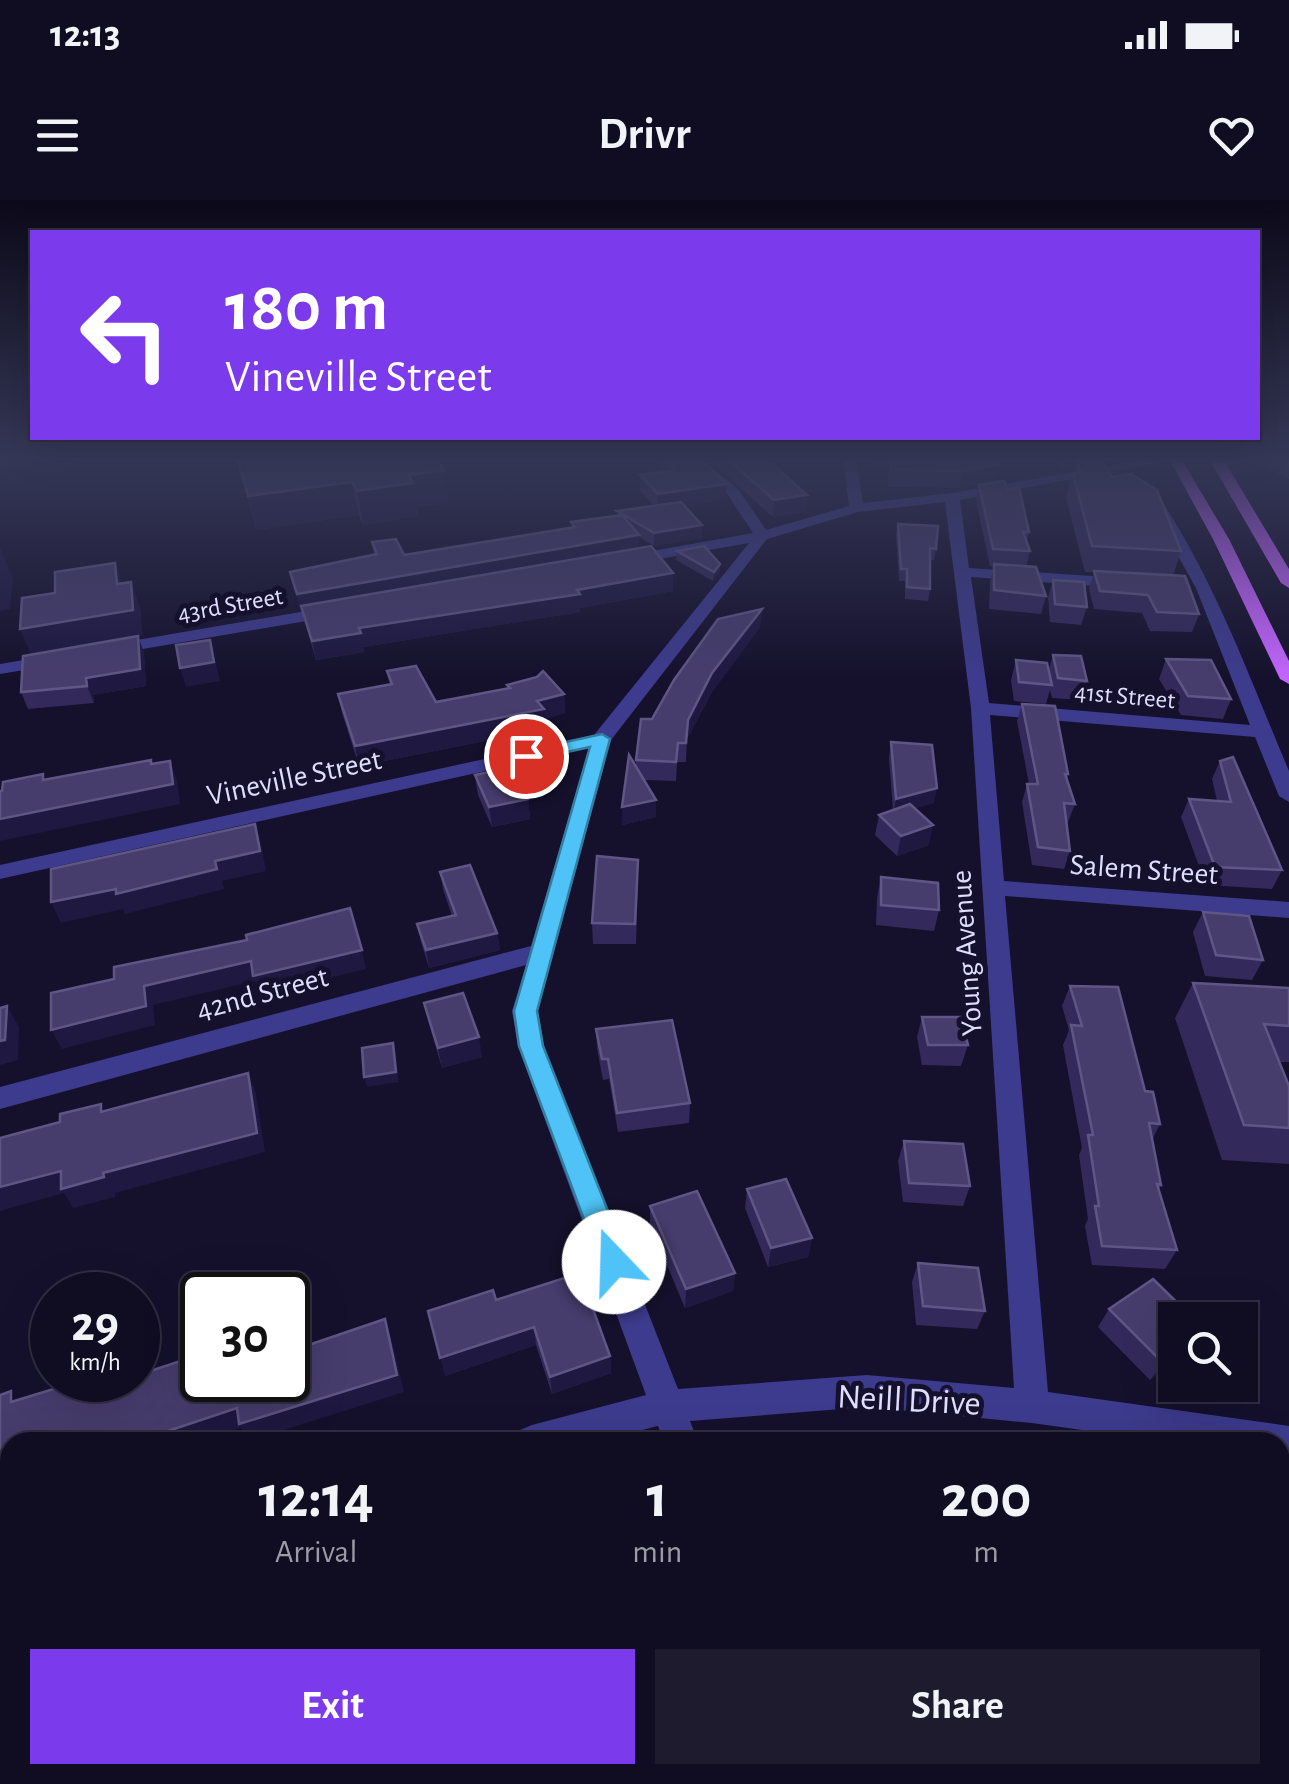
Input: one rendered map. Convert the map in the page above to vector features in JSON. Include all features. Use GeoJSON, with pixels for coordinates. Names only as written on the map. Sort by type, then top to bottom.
{"type":"FeatureCollection","features":[{"type":"Feature","properties":{"kind":"main road"},"geometry":{"type":"LineString","coordinates":[[1216,531],[1289,679]]}},
{"type":"Feature","properties":{"kind":"main road"},"geometry":{"type":"LineString","coordinates":[[1259,531],[1289,583]]}},
{"type":"Feature","properties":{"kind":"street"},"geometry":{"type":"LineString","coordinates":[[759,531],[762,536]]}},
{"type":"Feature","properties":{"kind":"street"},"geometry":{"type":"LineString","coordinates":[[606,563],[779,531]]}},
{"type":"Feature","properties":{"kind":"street","name":"Young Avenue"},"geometry":{"type":"LineString","coordinates":[[957,531],[980,708],[1032,1406]]}},
{"type":"Feature","properties":{"kind":"street"},"geometry":{"type":"LineString","coordinates":[[1172,531],[1266,732],[1289,796]]}},
{"type":"Feature","properties":{"kind":"street"},"geometry":{"type":"LineString","coordinates":[[678,1432],[531,1046],[526,1011],[602,739],[762,536]]}},
{"type":"Feature","properties":{"kind":"street"},"geometry":{"type":"LineString","coordinates":[[964,572],[1148,584]]}},
{"type":"Feature","properties":{"kind":"street","name":"43rd Street"},"geometry":{"type":"LineString","coordinates":[[89,654],[354,607]]}},
{"type":"Feature","properties":{"kind":"street"},"geometry":{"type":"LineString","coordinates":[[0,670],[71,657]]}},
{"type":"Feature","properties":{"kind":"street","name":"41st Street"},"geometry":{"type":"LineString","coordinates":[[980,708],[1266,732]]}},
{"type":"Feature","properties":{"kind":"street","name":"Vineville Street"},"geometry":{"type":"LineString","coordinates":[[0,872],[602,739]]}},
{"type":"Feature","properties":{"kind":"street","name":"Salem Street"},"geometry":{"type":"LineString","coordinates":[[994,888],[1289,910]]}},
{"type":"Feature","properties":{"kind":"street","name":"42nd Street"},"geometry":{"type":"LineString","coordinates":[[0,1098],[540,952]]}},
{"type":"Feature","properties":{"kind":"street","name":"Neill Drive"},"geometry":{"type":"LineString","coordinates":[[570,1432],[669,1406],[867,1392],[1032,1406],[1213,1432]]}},
{"type":"Feature","properties":{"kind":"building"},"geometry":{"type":"Polygon","coordinates":[[[551,531],[636,531],[639,535],[297,594],[290,572],[377,554],[372,542],[396,539],[404,555],[551,531]]]}},
{"type":"Feature","properties":{"kind":"building"},"geometry":{"type":"Polygon","coordinates":[[[898,531],[938,531],[936,549],[930,548],[930,589],[907,587],[907,569],[901,569],[898,531]]]}},
{"type":"Feature","properties":{"kind":"building"},"geometry":{"type":"Polygon","coordinates":[[[989,531],[1029,531],[1023,532],[1030,551],[993,549],[989,531]]]}},
{"type":"Feature","properties":{"kind":"building"},"geometry":{"type":"Polygon","coordinates":[[[1088,531],[1173,531],[1181,551],[1092,546],[1088,531]]]}},
{"type":"Feature","properties":{"kind":"building"},"geometry":{"type":"Polygon","coordinates":[[[651,546],[673,573],[577,590],[580,594],[359,628],[361,633],[312,641],[301,606],[651,546]]]}},
{"type":"Feature","properties":{"kind":"building"},"geometry":{"type":"Polygon","coordinates":[[[704,546],[720,564],[714,572],[677,551],[704,546]]]}},
{"type":"Feature","properties":{"kind":"building"},"geometry":{"type":"Polygon","coordinates":[[[115,563],[117,584],[131,582],[133,610],[20,629],[22,598],[55,593],[55,572],[115,563]]]}},
{"type":"Feature","properties":{"kind":"building"},"geometry":{"type":"Polygon","coordinates":[[[994,564],[1036,567],[1046,596],[994,590],[994,564]]]}},
{"type":"Feature","properties":{"kind":"building"},"geometry":{"type":"Polygon","coordinates":[[[1094,571],[1185,576],[1199,614],[1157,612],[1148,595],[1100,591],[1094,571]]]}},
{"type":"Feature","properties":{"kind":"building"},"geometry":{"type":"Polygon","coordinates":[[[1053,580],[1084,582],[1087,607],[1055,604],[1053,580]]]}},
{"type":"Feature","properties":{"kind":"building"},"geometry":{"type":"Polygon","coordinates":[[[762,609],[712,673],[688,720],[686,743],[678,743],[676,762],[636,760],[641,719],[652,719],[674,680],[718,619],[762,609]]]}},
{"type":"Feature","properties":{"kind":"building"},"geometry":{"type":"Polygon","coordinates":[[[138,636],[140,669],[86,678],[87,686],[21,692],[23,656],[138,636]]]}},
{"type":"Feature","properties":{"kind":"building"},"geometry":{"type":"Polygon","coordinates":[[[210,640],[214,662],[180,668],[176,645],[210,640]]]}},
{"type":"Feature","properties":{"kind":"building"},"geometry":{"type":"Polygon","coordinates":[[[1053,655],[1081,656],[1087,681],[1058,678],[1053,655]]]}},
{"type":"Feature","properties":{"kind":"building"},"geometry":{"type":"Polygon","coordinates":[[[1166,659],[1211,660],[1231,699],[1188,696],[1166,659]]]}},
{"type":"Feature","properties":{"kind":"building"},"geometry":{"type":"Polygon","coordinates":[[[1016,660],[1047,663],[1052,685],[1019,682],[1016,660]]]}},
{"type":"Feature","properties":{"kind":"building"},"geometry":{"type":"Polygon","coordinates":[[[416,666],[436,702],[510,688],[507,685],[537,677],[543,671],[564,694],[537,701],[544,709],[355,746],[338,694],[392,684],[387,671],[416,666]]]}},
{"type":"Feature","properties":{"kind":"building"},"geometry":{"type":"Polygon","coordinates":[[[1022,704],[1055,706],[1065,774],[1075,804],[1064,803],[1070,851],[1038,847],[1027,784],[1038,784],[1022,704]]]}},
{"type":"Feature","properties":{"kind":"building"},"geometry":{"type":"Polygon","coordinates":[[[891,742],[932,745],[937,788],[896,799],[891,742]]]}},
{"type":"Feature","properties":{"kind":"building"},"geometry":{"type":"Polygon","coordinates":[[[629,755],[656,800],[622,807],[629,755]]]}},
{"type":"Feature","properties":{"kind":"building"},"geometry":{"type":"Polygon","coordinates":[[[1233,757],[1282,870],[1215,867],[1189,799],[1231,802],[1220,761],[1233,757]]]}},
{"type":"Feature","properties":{"kind":"building"},"geometry":{"type":"Polygon","coordinates":[[[151,760],[151,764],[170,761],[173,784],[0,819],[3,782],[43,774],[43,780],[151,760]]]}},
{"type":"Feature","properties":{"kind":"building"},"geometry":{"type":"Polygon","coordinates":[[[513,767],[528,799],[489,807],[475,775],[513,767]]]}},
{"type":"Feature","properties":{"kind":"building"},"geometry":{"type":"Polygon","coordinates":[[[910,804],[933,825],[901,836],[879,815],[910,804]]]}},
{"type":"Feature","properties":{"kind":"building"},"geometry":{"type":"Polygon","coordinates":[[[255,824],[260,851],[215,861],[217,869],[116,894],[116,889],[51,902],[51,869],[255,824]]]}},
{"type":"Feature","properties":{"kind":"building"},"geometry":{"type":"Polygon","coordinates":[[[597,856],[638,860],[635,924],[592,923],[597,856]]]}},
{"type":"Feature","properties":{"kind":"building"},"geometry":{"type":"Polygon","coordinates":[[[470,865],[497,933],[426,950],[417,924],[456,915],[440,872],[470,865]]]}},
{"type":"Feature","properties":{"kind":"building"},"geometry":{"type":"Polygon","coordinates":[[[881,877],[938,883],[939,910],[881,905],[881,877]]]}},
{"type":"Feature","properties":{"kind":"building"},"geometry":{"type":"Polygon","coordinates":[[[350,908],[362,950],[253,976],[251,961],[144,986],[146,1006],[51,1030],[51,993],[114,979],[114,967],[247,940],[246,935],[350,908]]]}},
{"type":"Feature","properties":{"kind":"building"},"geometry":{"type":"Polygon","coordinates":[[[1203,912],[1249,916],[1263,960],[1216,955],[1203,912]]]}},
{"type":"Feature","properties":{"kind":"building"},"geometry":{"type":"Polygon","coordinates":[[[1193,983],[1289,988],[1289,1026],[1264,1024],[1289,1086],[1289,1128],[1244,1125],[1193,983]]]}},
{"type":"Feature","properties":{"kind":"building"},"geometry":{"type":"Polygon","coordinates":[[[1070,986],[1118,987],[1145,1091],[1153,1092],[1160,1124],[1149,1123],[1161,1185],[1157,1184],[1177,1250],[1102,1246],[1088,1135],[1093,1135],[1071,1025],[1082,1026],[1070,986]]]}},
{"type":"Feature","properties":{"kind":"building"},"geometry":{"type":"Polygon","coordinates":[[[463,993],[479,1037],[438,1048],[424,1003],[463,993]]]}},
{"type":"Feature","properties":{"kind":"building"},"geometry":{"type":"Polygon","coordinates":[[[7,1006],[5,1040],[0,1041],[0,1008],[7,1006]]]}},
{"type":"Feature","properties":{"kind":"building"},"geometry":{"type":"Polygon","coordinates":[[[922,1017],[961,1017],[968,1045],[928,1045],[922,1017]]]}},
{"type":"Feature","properties":{"kind":"building"},"geometry":{"type":"Polygon","coordinates":[[[672,1020],[690,1103],[617,1113],[608,1059],[602,1059],[596,1029],[672,1020]]]}},
{"type":"Feature","properties":{"kind":"building"},"geometry":{"type":"Polygon","coordinates":[[[393,1043],[396,1072],[364,1077],[362,1048],[393,1043]]]}},
{"type":"Feature","properties":{"kind":"building"},"geometry":{"type":"Polygon","coordinates":[[[248,1073],[257,1133],[103,1173],[104,1177],[61,1189],[61,1171],[0,1187],[0,1138],[60,1122],[60,1114],[101,1104],[101,1112],[248,1073]]]}},
{"type":"Feature","properties":{"kind":"building"},"geometry":{"type":"Polygon","coordinates":[[[904,1141],[963,1144],[970,1186],[909,1183],[904,1141]]]}},
{"type":"Feature","properties":{"kind":"building"},"geometry":{"type":"Polygon","coordinates":[[[786,1179],[812,1238],[771,1248],[747,1189],[786,1179]]]}},
{"type":"Feature","properties":{"kind":"building"},"geometry":{"type":"Polygon","coordinates":[[[697,1191],[735,1273],[686,1289],[650,1206],[697,1191]]]}},
{"type":"Feature","properties":{"kind":"building"},"geometry":{"type":"Polygon","coordinates":[[[918,1263],[978,1268],[985,1311],[923,1306],[918,1263]]]}},
{"type":"Feature","properties":{"kind":"building"},"geometry":{"type":"Polygon","coordinates":[[[580,1273],[610,1356],[550,1377],[534,1327],[440,1358],[428,1311],[493,1290],[496,1300],[580,1273]]]}},
{"type":"Feature","properties":{"kind":"building"},"geometry":{"type":"Polygon","coordinates":[[[1153,1279],[1177,1302],[1158,1302],[1158,1358],[1109,1309],[1153,1279]]]}},
{"type":"Feature","properties":{"kind":"building"},"geometry":{"type":"Polygon","coordinates":[[[385,1319],[397,1375],[310,1402],[310,1345],[385,1319]]]}},
{"type":"Feature","properties":{"kind":"building"},"geometry":{"type":"Polygon","coordinates":[[[180,1361],[180,1402],[310,1402],[239,1424],[237,1408],[165,1432],[0,1432],[0,1395],[11,1391],[11,1402],[30,1396],[30,1402],[160,1402],[160,1368],[180,1361]]]}},
{"type":"Feature","properties":{"kind":"route"},"geometry":{"type":"LineString","coordinates":[[526,756],[602,739],[526,1011],[531,1046],[614,1262]]}}]}
